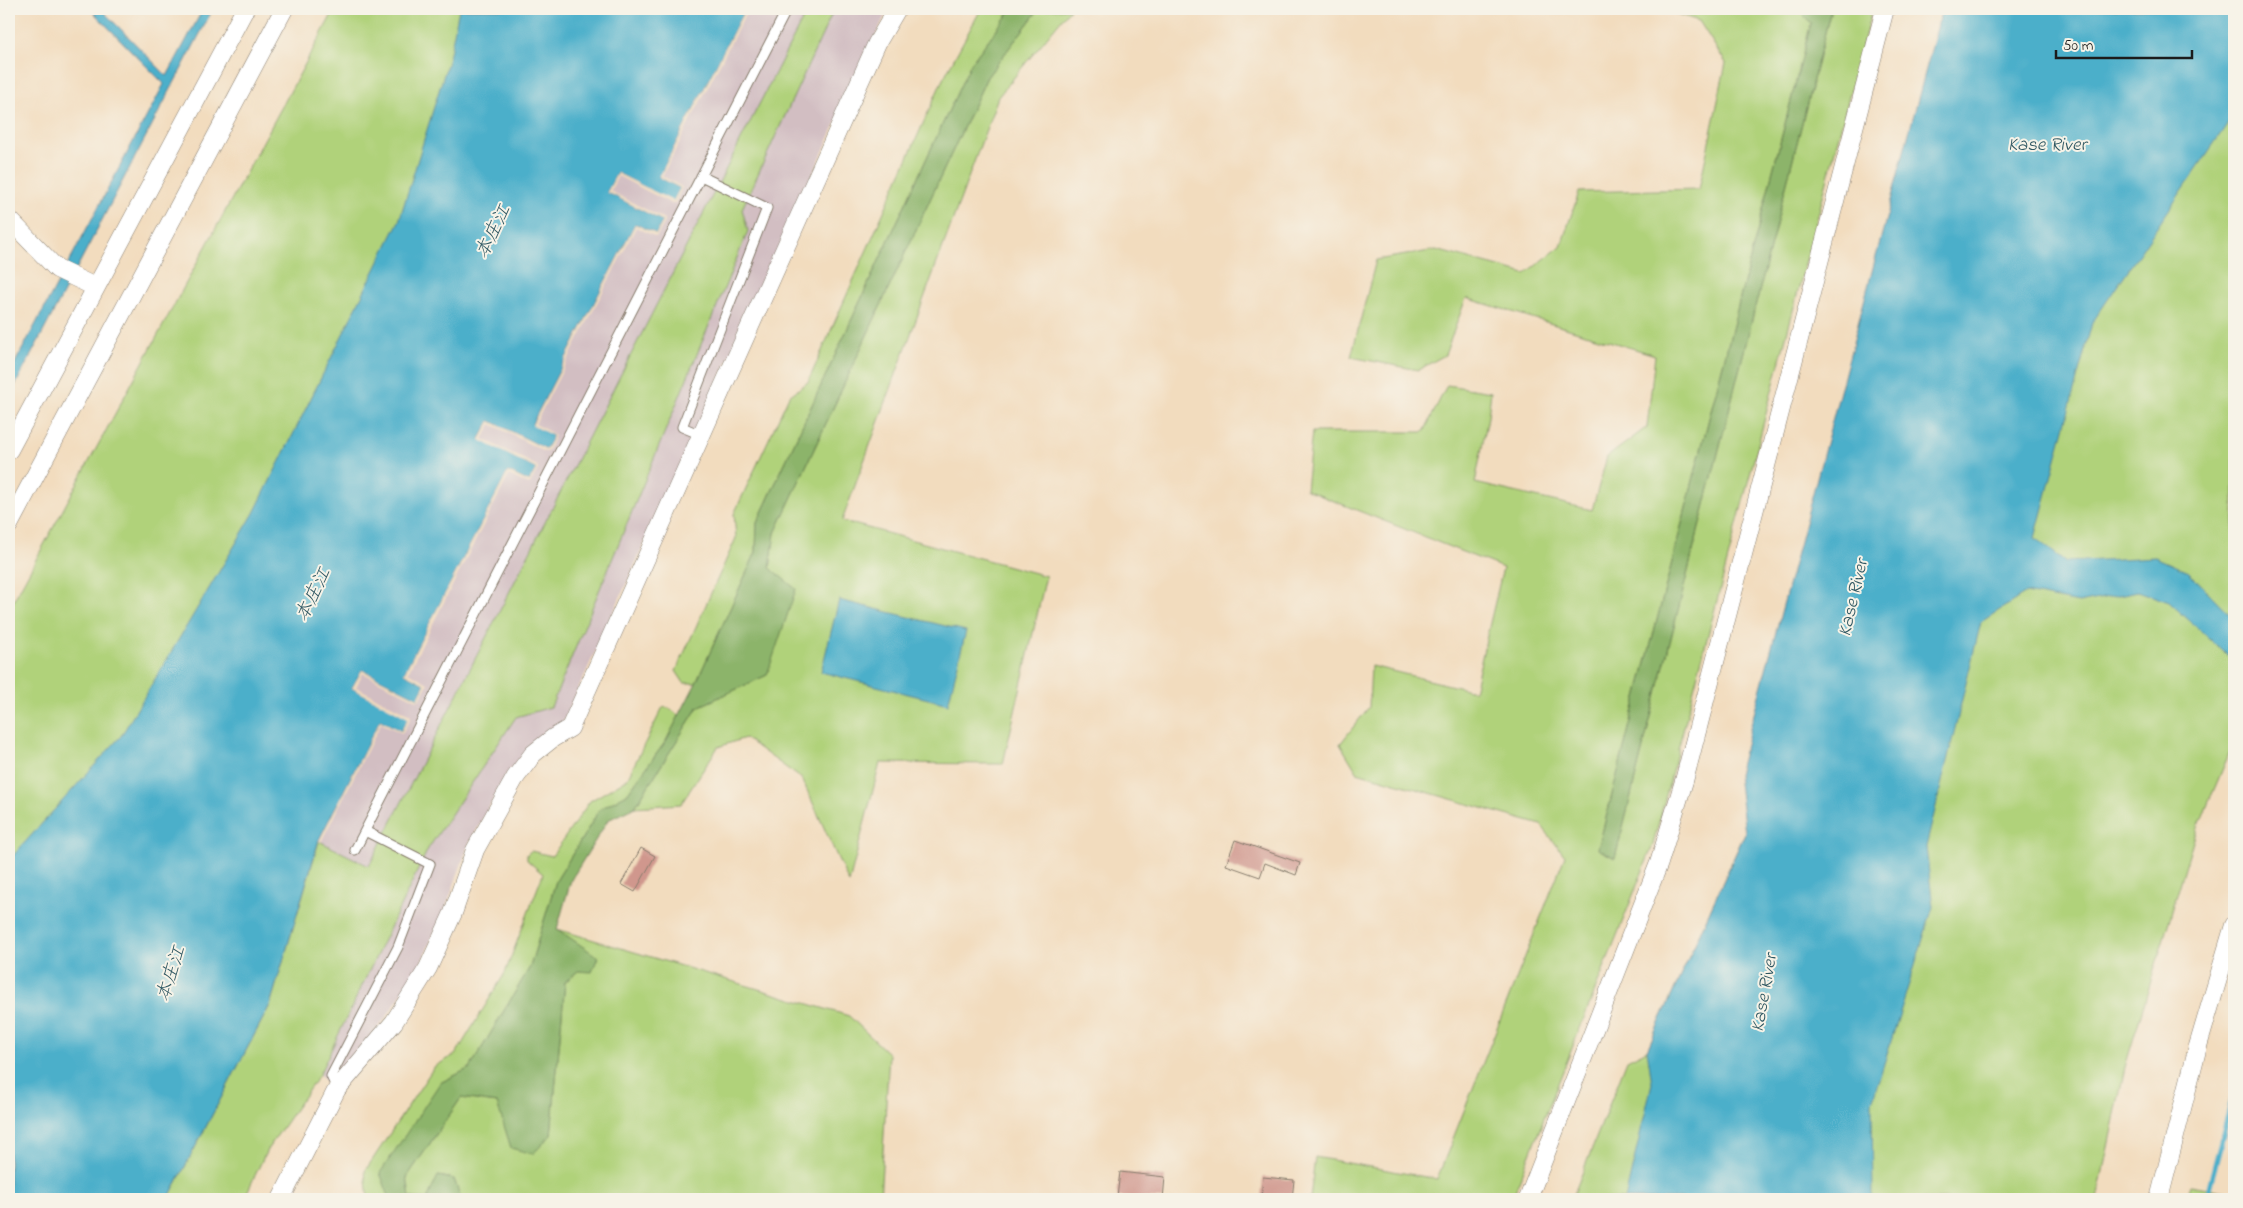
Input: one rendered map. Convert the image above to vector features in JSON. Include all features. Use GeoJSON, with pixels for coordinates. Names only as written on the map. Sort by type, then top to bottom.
{"type":"FeatureCollection","features":[{"type":"Feature","properties":{"kind":"street"},"geometry":{"type":"LineString","coordinates":[[9,450],[87,284],[245,9]]}},
{"type":"Feature","properties":{"kind":"street"},"geometry":{"type":"LineString","coordinates":[[9,525],[284,9]]}},
{"type":"Feature","properties":{"kind":"street"},"geometry":{"type":"LineString","coordinates":[[281,1199],[337,1089],[394,1022],[428,968],[453,913],[476,850],[514,778],[533,754],[553,738],[570,728],[873,52],[897,9]]}},
{"type":"Feature","properties":{"kind":"street"},"geometry":{"type":"LineString","coordinates":[[1528,1199],[1659,863],[1684,781],[1886,9]]}},
{"type":"Feature","properties":{"kind":"street"},"geometry":{"type":"LineString","coordinates":[[9,219],[57,268],[87,284]]}},
{"type":"Feature","properties":{"kind":"street"},"geometry":{"type":"LineString","coordinates":[[2159,1199],[2198,1046],[2234,925]]}},
{"type":"Feature","properties":{"kind":"lane"},"geometry":{"type":"LineString","coordinates":[[355,850],[786,9]]}},
{"type":"Feature","properties":{"kind":"lane"},"geometry":{"type":"LineString","coordinates":[[694,432],[682,427],[767,208],[701,176]]}},
{"type":"Feature","properties":{"kind":"lane"},"geometry":{"type":"LineString","coordinates":[[337,1089],[330,1076],[398,948],[430,864],[365,831]]}},
{"type":"Feature","properties":{"kind":"shaded area"},"geometry":{"type":"Polygon","coordinates":[[[578,9],[888,9],[562,725],[526,751],[507,774],[468,846],[445,910],[420,965],[386,1018],[330,1085],[319,1075],[105,977],[578,9]]]}},
{"type":"Feature","properties":{"kind":"green space"},"geometry":{"type":"Polygon","coordinates":[[[335,9],[499,9],[184,724],[9,908],[9,609],[335,9]]]}},
{"type":"Feature","properties":{"kind":"green space"},"geometry":{"type":"Polygon","coordinates":[[[808,9],[834,9],[742,209],[748,231],[551,707],[516,717],[428,849],[319,1075],[267,1150],[244,1199],[168,1199],[270,1005],[319,841],[369,866],[808,9]]]}},
{"type":"Feature","properties":{"kind":"green space"},"geometry":{"type":"Polygon","coordinates":[[[981,9],[1012,9],[971,63],[757,523],[756,552],[696,683],[684,683],[676,671],[736,538],[734,514],[789,396],[808,382],[942,81],[981,9]]]}},
{"type":"Feature","properties":{"kind":"green space"},"geometry":{"type":"Polygon","coordinates":[[[1012,9],[1039,9],[987,77],[775,533],[770,568],[796,589],[767,675],[698,707],[635,807],[608,820],[571,880],[557,929],[598,957],[592,972],[578,971],[565,982],[551,1135],[533,1154],[511,1148],[497,1103],[461,1098],[407,1177],[410,1198],[415,1199],[390,1199],[380,1173],[440,1083],[470,1068],[530,967],[556,881],[600,809],[627,794],[666,741],[696,683],[756,552],[757,523],[971,63],[1012,9]]]}},
{"type":"Feature","properties":{"kind":"green space"},"geometry":{"type":"Polygon","coordinates":[[[1039,9],[1070,9],[998,97],[842,521],[1046,576],[1003,764],[880,763],[849,883],[802,779],[745,738],[718,747],[681,804],[635,807],[698,707],[767,675],[770,568],[775,533],[987,77],[1039,9]]]}},
{"type":"Feature","properties":{"kind":"green space"},"geometry":{"type":"Polygon","coordinates":[[[1661,9],[1797,9],[1811,23],[1598,849],[1615,858],[1831,9],[1872,9],[1653,845],[1512,1199],[1310,1199],[1315,1157],[1437,1179],[1565,856],[1541,825],[1357,772],[1340,744],[1369,707],[1371,666],[1474,691],[1503,568],[1306,490],[1312,432],[1424,432],[1447,385],[1491,392],[1475,483],[1592,510],[1607,457],[1647,427],[1655,355],[1466,298],[1445,355],[1418,370],[1351,357],[1376,260],[1436,250],[1525,274],[1561,246],[1579,192],[1699,189],[1726,63],[1699,21],[1661,9]]]}},
{"type":"Feature","properties":{"kind":"green space"},"geometry":{"type":"Polygon","coordinates":[[[1797,9],[1831,9],[1615,858],[1598,849],[1811,23],[1797,9]]]}},
{"type":"Feature","properties":{"kind":"green space"},"geometry":{"type":"Polygon","coordinates":[[[2234,9],[2234,742],[2195,835],[2125,1067],[2097,1199],[1796,1199],[1981,523],[2234,9]]]}},
{"type":"Feature","properties":{"kind":"green space"},"geometry":{"type":"Polygon","coordinates":[[[663,707],[671,709],[679,716],[666,741],[627,794],[600,809],[556,881],[530,967],[470,1068],[440,1083],[390,1199],[368,1199],[365,1171],[434,1067],[456,1054],[505,973],[543,874],[527,860],[527,854],[531,851],[552,856],[590,801],[627,779],[663,707]]]}},
{"type":"Feature","properties":{"kind":"green space"},"geometry":{"type":"Polygon","coordinates":[[[1745,833],[1653,1199],[1572,1199],[1627,1060],[1647,1050],[1745,833]]]}},
{"type":"Feature","properties":{"kind":"green space"},"geometry":{"type":"Polygon","coordinates":[[[557,929],[849,1016],[889,1054],[880,1199],[461,1199],[454,1179],[439,1176],[427,1199],[410,1198],[407,1177],[461,1098],[497,1103],[551,1135],[565,982],[578,971],[557,929]]]}},
{"type":"Feature","properties":{"kind":"green space"},"geometry":{"type":"Polygon","coordinates":[[[438,1176],[454,1179],[461,1199],[427,1199],[438,1176]]]}},
{"type":"Feature","properties":{"kind":"green space"},"geometry":{"type":"Polygon","coordinates":[[[2191,1185],[2234,1193],[2234,1199],[2186,1199],[2191,1185]]]}},
{"type":"Feature","properties":{"kind":"water"},"geometry":{"type":"Polygon","coordinates":[[[90,9],[101,9],[167,76],[203,9],[213,9],[9,397],[9,374],[164,84],[90,9]]]}},
{"type":"Feature","properties":{"kind":"water","name":"本庄江"},"geometry":{"type":"Polygon","coordinates":[[[459,9],[745,9],[659,177],[680,188],[673,202],[617,173],[607,192],[663,221],[656,234],[635,224],[532,424],[553,436],[546,449],[490,421],[480,439],[536,469],[529,482],[508,472],[404,673],[425,684],[418,698],[362,670],[352,688],[409,717],[401,731],[380,720],[319,840],[270,1005],[168,1199],[9,1199],[9,860],[121,736],[254,513],[399,221],[449,58],[459,9]]]}},
{"type":"Feature","properties":{"kind":"water","name":"Kase River"},"geometry":{"type":"Polygon","coordinates":[[[1942,9],[2234,9],[2234,114],[2092,323],[2035,538],[2066,562],[2155,557],[2189,572],[2234,619],[2234,661],[2169,602],[2138,591],[2079,603],[2026,593],[1981,622],[1926,847],[1933,907],[1872,1102],[1873,1199],[1625,1199],[1652,1083],[1647,1050],[1745,833],[1738,774],[1942,9]]]}},
{"type":"Feature","properties":{"kind":"water"},"geometry":{"type":"Polygon","coordinates":[[[839,600],[966,631],[948,704],[821,672],[839,600]]]}},
{"type":"Feature","properties":{"kind":"pier"},"geometry":{"type":"Polygon","coordinates":[[[745,9],[748,9],[662,176],[682,187],[675,203],[672,204],[618,176],[610,191],[664,219],[665,222],[656,237],[636,227],[535,424],[555,435],[548,451],[545,452],[491,424],[483,439],[537,466],[538,469],[529,485],[509,475],[408,672],[428,683],[420,699],[417,700],[363,673],[356,687],[410,715],[411,718],[402,733],[381,723],[321,842],[319,841],[380,720],[401,731],[408,718],[352,688],[362,670],[418,698],[425,684],[404,673],[508,472],[529,482],[536,469],[480,440],[490,421],[546,449],[553,436],[532,425],[635,224],[656,234],[663,221],[607,192],[617,173],[673,201],[680,188],[659,177],[745,9]]]}},
{"type":"Feature","properties":{"kind":"building"},"geometry":{"type":"Polygon","coordinates":[[[1235,840],[1300,863],[1296,875],[1265,863],[1260,877],[1226,865],[1235,840]]]}},
{"type":"Feature","properties":{"kind":"building"},"geometry":{"type":"Polygon","coordinates":[[[641,848],[655,856],[635,892],[621,884],[641,848]]]}},
{"type":"Feature","properties":{"kind":"building"},"geometry":{"type":"Polygon","coordinates":[[[1120,1172],[1165,1177],[1163,1199],[1117,1197],[1120,1172]]]}},
{"type":"Feature","properties":{"kind":"building"},"geometry":{"type":"Polygon","coordinates":[[[1263,1177],[1294,1180],[1292,1199],[1261,1199],[1263,1177]]]}},
{"type":"Feature","properties":{"kind":"waterway"},"geometry":{"type":"LineString","coordinates":[[2209,1188],[2234,1093]]}}]}
